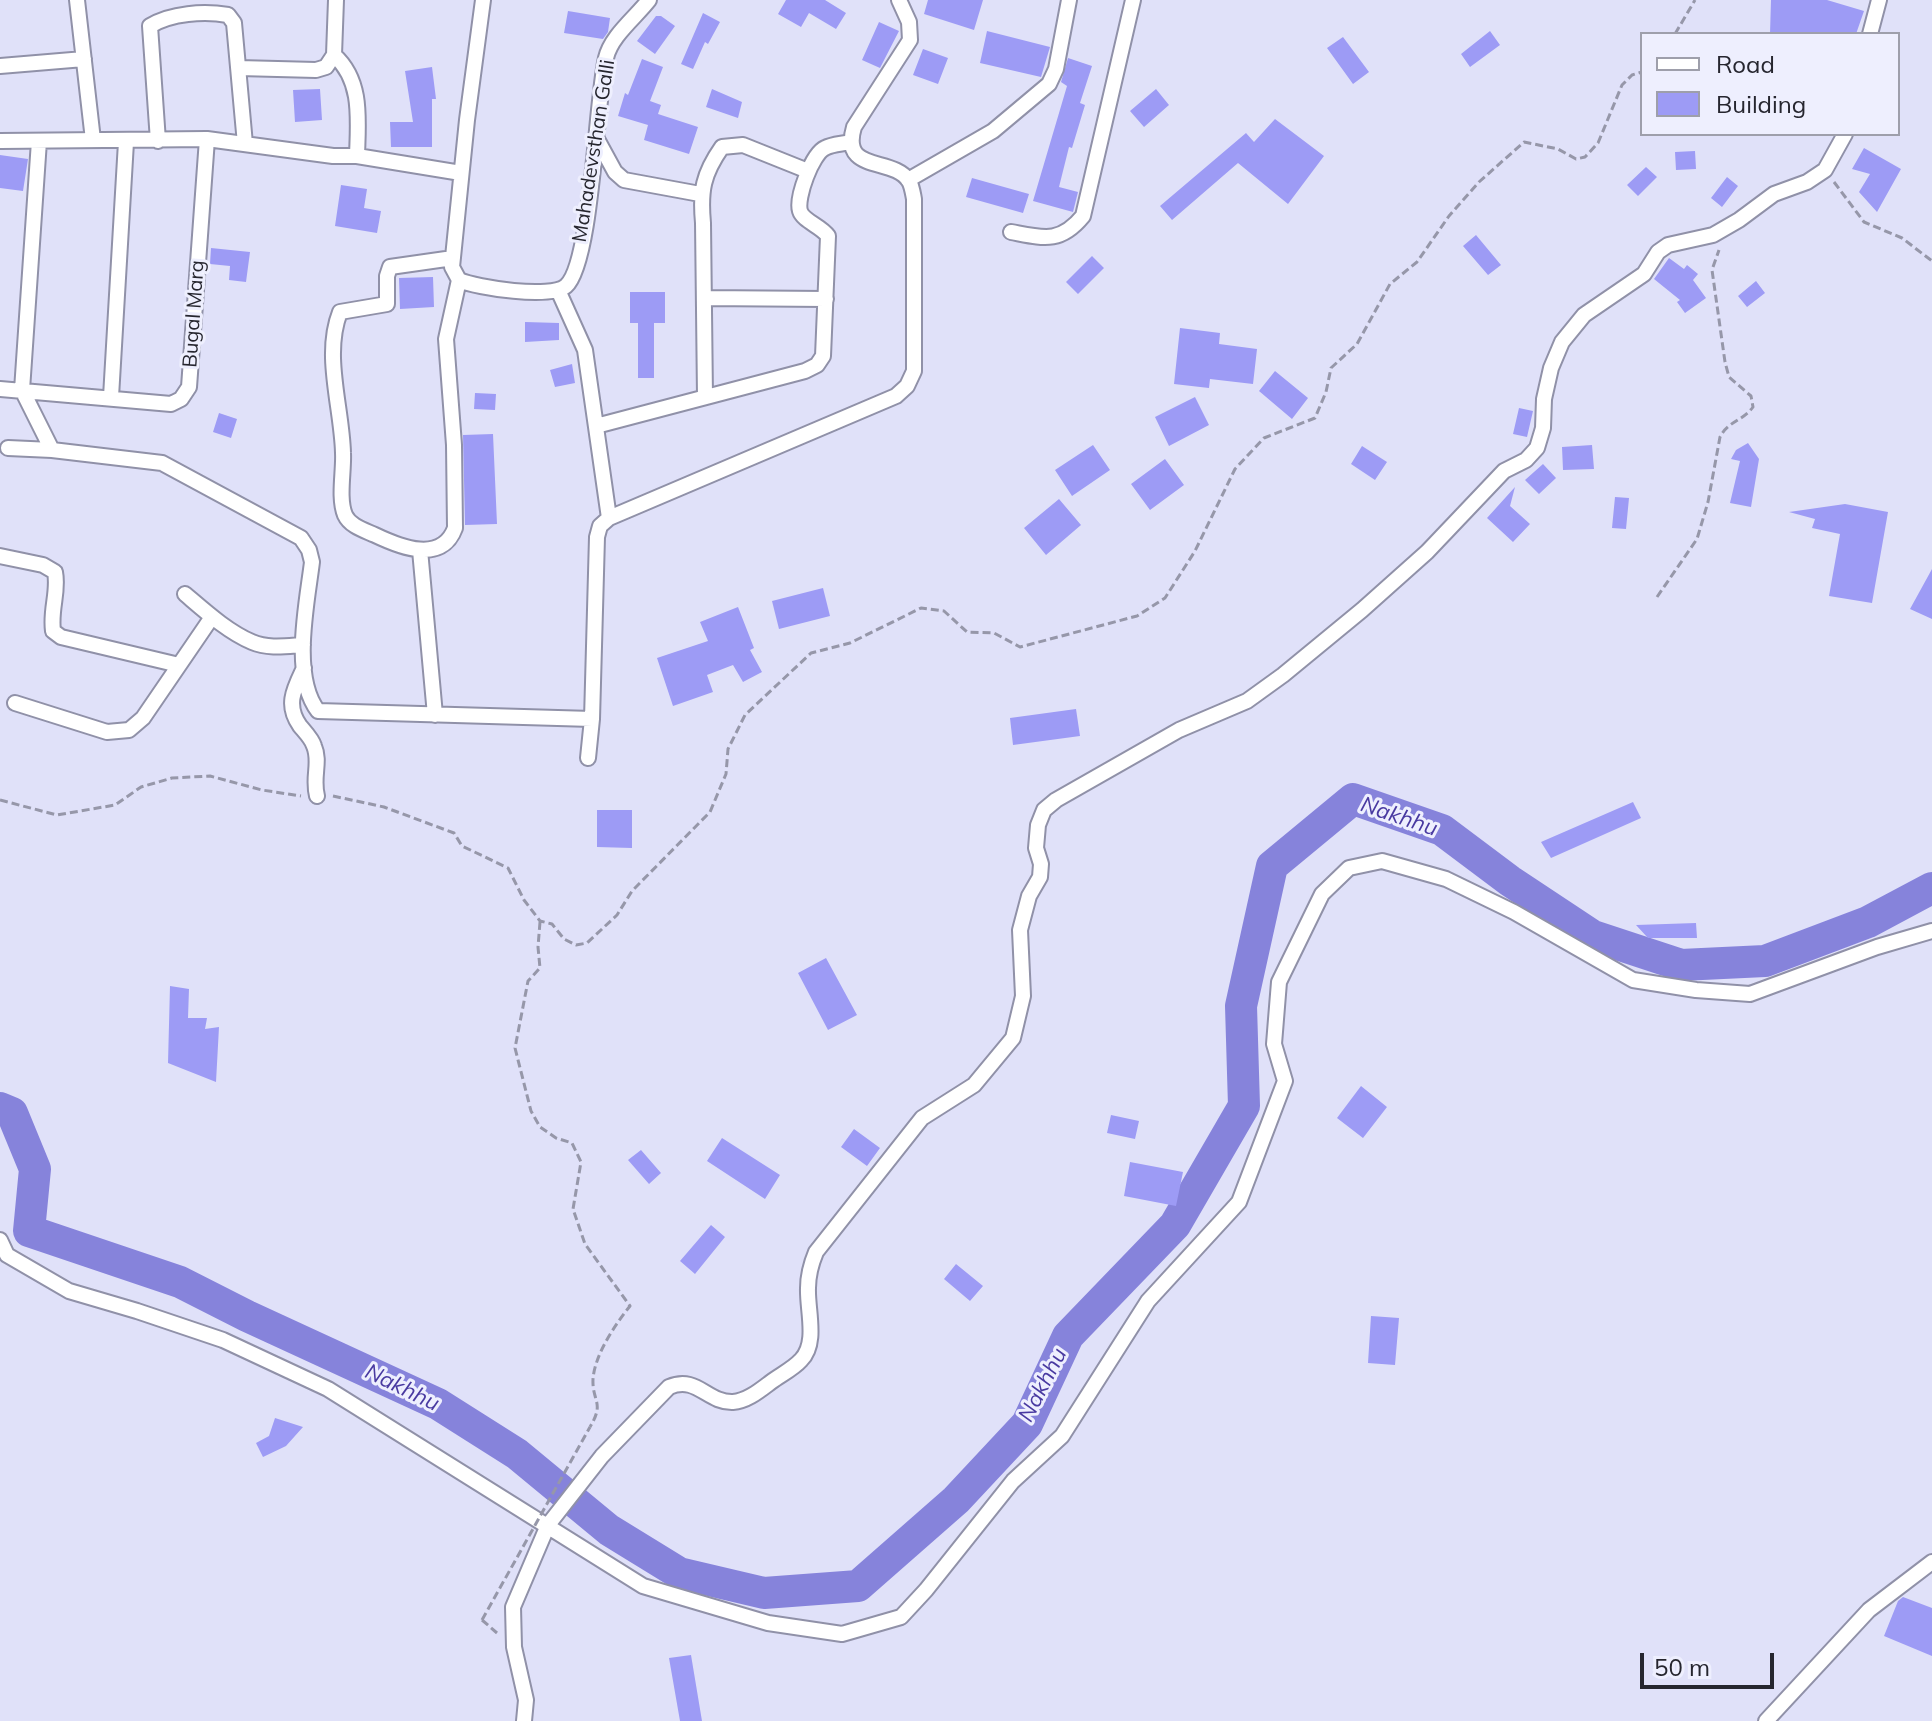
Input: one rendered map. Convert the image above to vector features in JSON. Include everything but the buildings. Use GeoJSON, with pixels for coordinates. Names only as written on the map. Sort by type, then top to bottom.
{"type":"FeatureCollection","features":[{"type":"Feature","properties":{"kind":"street"},"geometry":{"type":"LineString","coordinates":[[77,0],[93,140]]}},
{"type":"Feature","properties":{"kind":"street"},"geometry":{"type":"LineString","coordinates":[[239,68],[316,70],[326,67],[334,55],[336,0]]}},
{"type":"Feature","properties":{"kind":"street"},"geometry":{"type":"LineString","coordinates":[[453,258],[390,267],[387,304],[340,312],[333,349],[343,451],[342,506],[346,517],[352,524],[399,546],[420,550],[441,546],[451,539],[455,528],[454,445],[446,339],[459,280],[452,267],[483,0]]}},
{"type":"Feature","properties":{"kind":"street","name":"Mahadevsthan Galli"},"geometry":{"type":"LineString","coordinates":[[558,290],[567,285],[576,268],[592,185],[606,55],[649,0]]}},
{"type":"Feature","properties":{"kind":"street"},"geometry":{"type":"LineString","coordinates":[[588,758],[592,719],[597,537],[600,526],[609,518],[896,396],[907,386],[914,371],[914,199],[908,180],[901,174],[869,162],[853,150],[850,142],[854,127],[910,40],[909,22],[899,0]]}},
{"type":"Feature","properties":{"kind":"street"},"geometry":{"type":"LineString","coordinates":[[908,180],[993,131],[1049,84],[1056,69],[1069,0]]}},
{"type":"Feature","properties":{"kind":"street"},"geometry":{"type":"LineString","coordinates":[[1011,232],[1044,238],[1071,231],[1083,216],[1133,0]]}},
{"type":"Feature","properties":{"kind":"street"},"geometry":{"type":"LineString","coordinates":[[1871,32],[1879,0]]}},
{"type":"Feature","properties":{"kind":"street"},"geometry":{"type":"LineString","coordinates":[[158,141],[150,26],[162,18],[214,13],[228,15],[234,23],[245,144]]}},
{"type":"Feature","properties":{"kind":"street"},"geometry":{"type":"LineString","coordinates":[[334,55],[346,66],[353,82],[358,111],[357,156]]}},
{"type":"Feature","properties":{"kind":"street"},"geometry":{"type":"LineString","coordinates":[[0,66],[84,59]]}},
{"type":"Feature","properties":{"kind":"street"},"geometry":{"type":"LineString","coordinates":[[524,1721],[526,1700],[514,1647],[513,1607],[552,1521],[602,1456],[669,1387],[680,1382],[688,1383],[722,1402],[736,1402],[751,1396],[802,1360],[810,1347],[807,1286],[809,1268],[816,1252],[922,1118],[974,1085],[1013,1038],[1023,996],[1020,930],[1029,896],[1040,877],[1041,864],[1036,848],[1038,825],[1044,810],[1056,800],[1179,730],[1247,701],[1306,657],[1427,552],[1504,471],[1526,460],[1537,448],[1543,428],[1544,399],[1551,368],[1562,342],[1584,315],[1644,274],[1658,252],[1668,245],[1713,235],[1774,194],[1807,182],[1825,170],[1844,136]]}},
{"type":"Feature","properties":{"kind":"street"},"geometry":{"type":"LineString","coordinates":[[597,138],[615,172],[624,180],[700,194]]}},
{"type":"Feature","properties":{"kind":"street"},"geometry":{"type":"LineString","coordinates":[[0,141],[207,139],[333,156],[357,156],[461,173]]}},
{"type":"Feature","properties":{"kind":"street","name":"Bugal Marg"},"geometry":{"type":"LineString","coordinates":[[0,389],[171,404],[181,399],[189,387],[207,139]]}},
{"type":"Feature","properties":{"kind":"street"},"geometry":{"type":"LineString","coordinates":[[39,141],[22,390],[52,450]]}},
{"type":"Feature","properties":{"kind":"street"},"geometry":{"type":"LineString","coordinates":[[111,397],[126,142]]}},
{"type":"Feature","properties":{"kind":"street"},"geometry":{"type":"LineString","coordinates":[[596,426],[805,371],[817,365],[823,356],[828,236],[822,228],[802,215],[799,207],[808,171],[817,153],[825,147],[850,142]]}},
{"type":"Feature","properties":{"kind":"street"},"geometry":{"type":"LineString","coordinates":[[705,397],[700,194],[714,158],[722,147],[743,145],[808,171]]}},
{"type":"Feature","properties":{"kind":"street"},"geometry":{"type":"LineString","coordinates":[[459,280],[498,291],[558,290],[585,350],[609,518]]}},
{"type":"Feature","properties":{"kind":"street"},"geometry":{"type":"LineString","coordinates":[[704,298],[826,299]]}},
{"type":"Feature","properties":{"kind":"street"},"geometry":{"type":"LineString","coordinates":[[8,448],[162,463],[301,538],[312,562],[303,645],[304,668],[311,702],[318,711],[592,719]]}},
{"type":"Feature","properties":{"kind":"street"},"geometry":{"type":"LineString","coordinates":[[420,550],[435,715]]}},
{"type":"Feature","properties":{"kind":"street"},"geometry":{"type":"LineString","coordinates":[[0,556],[43,565],[55,572],[57,583],[50,612],[53,631],[61,637],[179,665]]}},
{"type":"Feature","properties":{"kind":"street"},"geometry":{"type":"LineString","coordinates":[[185,594],[212,617],[254,643],[279,647],[303,645]]}},
{"type":"Feature","properties":{"kind":"street"},"geometry":{"type":"LineString","coordinates":[[15,703],[119,733],[137,724],[212,617]]}},
{"type":"Feature","properties":{"kind":"street"},"geometry":{"type":"LineString","coordinates":[[304,668],[292,693],[292,716],[314,745],[317,760],[313,781],[317,796]]}},
{"type":"Feature","properties":{"kind":"street"},"geometry":{"type":"LineString","coordinates":[[0,1240],[7,1255],[69,1291],[223,1340],[328,1389],[552,1521],[643,1586],[768,1623],[842,1634],[901,1617],[926,1590],[1013,1481],[1062,1436],[1148,1301],[1239,1202],[1285,1081],[1274,1044],[1279,982],[1322,894],[1349,868],[1382,861],[1446,879],[1514,912],[1633,980],[1696,990],[1750,994],[1877,947],[1932,931]]}},
{"type":"Feature","properties":{"kind":"street"},"geometry":{"type":"LineString","coordinates":[[1766,1721],[1869,1610],[1932,1562]]}},
{"type":"Feature","properties":{"kind":"path"},"geometry":{"type":"LineString","coordinates":[[1676,32],[1695,0]]}},
{"type":"Feature","properties":{"kind":"path"},"geometry":{"type":"LineString","coordinates":[[0,800],[57,815],[115,805],[141,787],[172,778],[210,776],[262,790],[330,795],[384,807],[454,833],[462,846],[508,868],[524,900],[540,921],[552,924],[564,939],[576,945],[587,943],[617,915],[632,891],[710,812],[726,774],[728,749],[745,715],[811,653],[850,643],[921,608],[944,611],[967,632],[994,633],[1020,647],[1137,616],[1165,598],[1195,551],[1235,469],[1264,438],[1315,418],[1326,392],[1331,368],[1357,344],[1390,284],[1417,262],[1449,216],[1479,182],[1524,142],[1558,149],[1576,159],[1585,157],[1598,143],[1622,85],[1632,75],[1640,73]]}},
{"type":"Feature","properties":{"kind":"path"},"geometry":{"type":"LineString","coordinates":[[1825,170],[1864,222],[1902,238],[1932,261]]}},
{"type":"Feature","properties":{"kind":"path"},"geometry":{"type":"LineString","coordinates":[[1657,597],[1697,539],[1724,429],[1753,407],[1751,396],[1729,377],[1725,362],[1712,270],[1719,249]]}},
{"type":"Feature","properties":{"kind":"path"},"geometry":{"type":"LineString","coordinates":[[482,1620],[599,1412],[593,1379],[608,1334],[630,1306],[585,1244],[573,1209],[581,1162],[572,1143],[556,1138],[540,1127],[531,1111],[521,1079],[515,1048],[528,981],[540,968],[540,921]]}},
{"type":"Feature","properties":{"kind":"waterway","name":"Nakhhu"},"geometry":{"type":"LineString","coordinates":[[0,1108],[12,1113],[35,1169],[29,1231],[180,1282],[438,1404],[517,1454],[609,1530],[679,1573],[764,1593],[858,1586],[956,1500],[1027,1424],[1068,1336],[1175,1225],[1244,1106],[1241,1006],[1272,866],[1353,799],[1442,830],[1510,881],[1593,936],[1681,965],[1765,961],[1868,922],[1932,888]]}}]}
